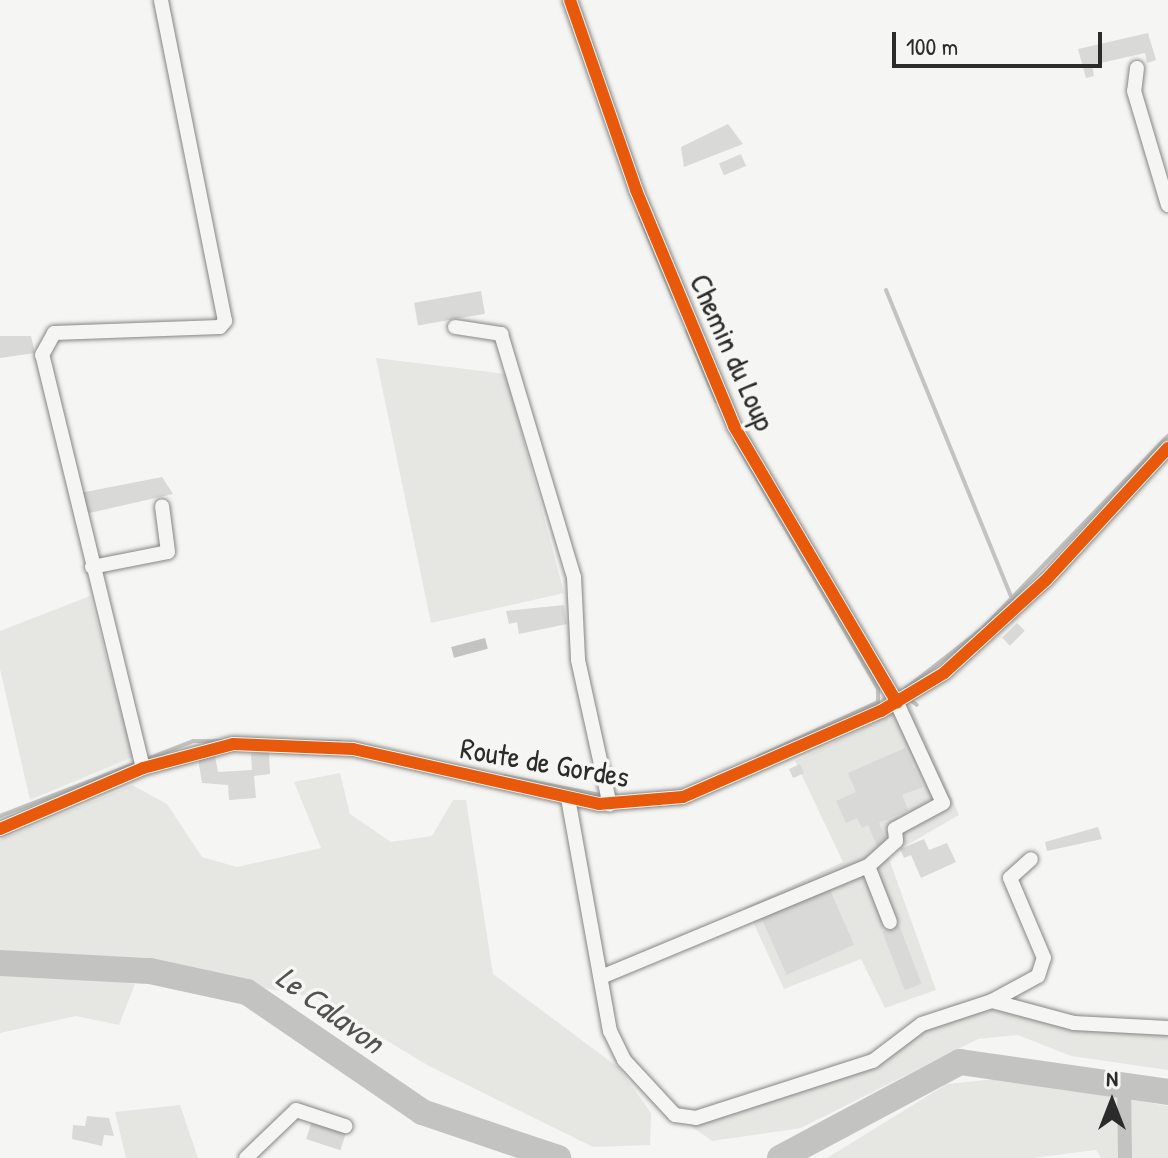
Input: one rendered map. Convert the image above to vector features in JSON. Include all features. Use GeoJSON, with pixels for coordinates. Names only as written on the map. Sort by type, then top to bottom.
{"type":"FeatureCollection","features":[{"type":"Feature","properties":{"kind":"street"},"geometry":{"type":"LineString","coordinates":[[143,768],[42,369],[43,344],[54,333],[220,327],[227,307],[161,0]]}},
{"type":"Feature","properties":{"kind":"street","name":"Chemin du Loup"},"geometry":{"type":"LineString","coordinates":[[570,0],[636,190],[734,426],[897,703],[943,803],[895,829],[896,841],[868,866]]}},
{"type":"Feature","properties":{"kind":"street"},"geometry":{"type":"LineString","coordinates":[[1137,68],[1134,91],[1168,205]]}},
{"type":"Feature","properties":{"kind":"street"},"geometry":{"type":"LineString","coordinates":[[455,327],[501,334],[574,577],[578,660],[610,805]]}},
{"type":"Feature","properties":{"kind":"street","name":"Route de Gordes"},"geometry":{"type":"LineString","coordinates":[[0,829],[143,768],[205,749],[292,742],[610,805],[683,797],[897,703],[977,648],[1168,448]]}},
{"type":"Feature","properties":{"kind":"street"},"geometry":{"type":"LineString","coordinates":[[92,567],[168,552],[162,506]]}},
{"type":"Feature","properties":{"kind":"street"},"geometry":{"type":"LineString","coordinates":[[568,798],[610,1031],[624,1060],[675,1115],[696,1118],[873,1061],[922,1024],[992,1001],[1038,976],[1044,958],[1010,878],[1031,859]]}},
{"type":"Feature","properties":{"kind":"street"},"geometry":{"type":"LineString","coordinates":[[601,977],[868,866],[890,922]]}},
{"type":"Feature","properties":{"kind":"street"},"geometry":{"type":"LineString","coordinates":[[992,1001],[1074,1023],[1168,1028]]}},
{"type":"Feature","properties":{"kind":"street"},"geometry":{"type":"LineString","coordinates":[[246,1158],[296,1110],[345,1126]]}},
{"type":"Feature","properties":{"kind":"shaded area"},"geometry":{"type":"Polygon","coordinates":[[[376,358],[506,374],[564,593],[431,623],[376,358]]]}},
{"type":"Feature","properties":{"kind":"shaded area"},"geometry":{"type":"Polygon","coordinates":[[[90,596],[133,757],[30,800],[0,669],[0,631],[90,596]]]}},
{"type":"Feature","properties":{"kind":"shaded area"},"geometry":{"type":"Polygon","coordinates":[[[485,638],[488,649],[454,658],[451,647],[485,638]]]}},
{"type":"Feature","properties":{"kind":"shaded area"},"geometry":{"type":"Polygon","coordinates":[[[911,705],[959,815],[888,856],[936,990],[885,1008],[861,959],[784,989],[746,907],[843,862],[795,761],[911,705]]]}},
{"type":"Feature","properties":{"kind":"shaded area"},"geometry":{"type":"Polygon","coordinates":[[[340,773],[350,814],[391,842],[432,836],[453,800],[466,800],[493,974],[619,1068],[651,1113],[650,1145],[593,1147],[429,1066],[316,998],[120,960],[0,950],[0,840],[132,785],[167,804],[202,857],[237,867],[321,848],[294,782],[340,773]]]}},
{"type":"Feature","properties":{"kind":"shaded area"},"geometry":{"type":"Polygon","coordinates":[[[21,970],[135,984],[119,1025],[76,1016],[0,1033],[0,971],[21,970]]]}},
{"type":"Feature","properties":{"kind":"shaded area"},"geometry":{"type":"Polygon","coordinates":[[[986,1008],[1049,1023],[1168,1032],[1168,1070],[1071,1056],[1018,1035],[978,1039],[801,1128],[712,1141],[691,1126],[871,1068],[928,1028],[986,1008]]]}},
{"type":"Feature","properties":{"kind":"shaded area"},"geometry":{"type":"Polygon","coordinates":[[[1006,1078],[1168,1106],[1168,1158],[1101,1158],[1096,1150],[1033,1158],[827,1158],[947,1084],[1006,1078]]]}},
{"type":"Feature","properties":{"kind":"shaded area"},"geometry":{"type":"Polygon","coordinates":[[[180,1105],[198,1158],[126,1158],[115,1112],[180,1105]]]}},
{"type":"Feature","properties":{"kind":"building"},"geometry":{"type":"Polygon","coordinates":[[[1148,33],[1156,60],[1147,63],[1145,53],[1092,65],[1094,76],[1086,78],[1078,49],[1148,33]]]}},
{"type":"Feature","properties":{"kind":"building"},"geometry":{"type":"Polygon","coordinates":[[[728,124],[743,144],[684,167],[681,147],[728,124]]]}},
{"type":"Feature","properties":{"kind":"building"},"geometry":{"type":"Polygon","coordinates":[[[741,154],[746,166],[724,175],[719,163],[741,154]]]}},
{"type":"Feature","properties":{"kind":"building"},"geometry":{"type":"Polygon","coordinates":[[[481,291],[485,314],[418,325],[414,303],[481,291]]]}},
{"type":"Feature","properties":{"kind":"building"},"geometry":{"type":"Polygon","coordinates":[[[0,336],[31,336],[35,353],[0,358],[0,336]]]}},
{"type":"Feature","properties":{"kind":"building"},"geometry":{"type":"Polygon","coordinates":[[[162,477],[173,494],[85,514],[80,493],[162,477]]]}},
{"type":"Feature","properties":{"kind":"building"},"geometry":{"type":"Polygon","coordinates":[[[564,605],[567,624],[519,634],[517,622],[509,624],[506,611],[564,605]]]}},
{"type":"Feature","properties":{"kind":"building"},"geometry":{"type":"Polygon","coordinates":[[[1017,623],[1025,631],[1010,646],[1002,638],[1017,623]]]}},
{"type":"Feature","properties":{"kind":"building"},"geometry":{"type":"Polygon","coordinates":[[[905,748],[923,787],[902,795],[908,810],[879,823],[887,841],[877,846],[868,825],[862,828],[857,818],[846,823],[836,801],[856,792],[848,773],[905,748]]]}},
{"type":"Feature","properties":{"kind":"building"},"geometry":{"type":"Polygon","coordinates":[[[269,752],[270,774],[254,776],[256,798],[229,800],[228,785],[202,783],[198,758],[215,756],[218,772],[252,770],[251,754],[269,752]]]}},
{"type":"Feature","properties":{"kind":"building"},"geometry":{"type":"Polygon","coordinates":[[[800,764],[804,773],[793,778],[789,769],[800,764]]]}},
{"type":"Feature","properties":{"kind":"building"},"geometry":{"type":"Polygon","coordinates":[[[1098,827],[1102,839],[1047,851],[1045,842],[1098,827]]]}},
{"type":"Feature","properties":{"kind":"building"},"geometry":{"type":"Polygon","coordinates":[[[924,839],[929,850],[947,843],[956,862],[921,878],[911,855],[904,858],[900,849],[924,839]]]}},
{"type":"Feature","properties":{"kind":"building"},"geometry":{"type":"Polygon","coordinates":[[[829,888],[854,945],[787,975],[761,918],[829,888]]]}},
{"type":"Feature","properties":{"kind":"building"},"geometry":{"type":"Polygon","coordinates":[[[899,925],[922,984],[905,990],[882,931],[899,925]]]}},
{"type":"Feature","properties":{"kind":"building"},"geometry":{"type":"Polygon","coordinates":[[[87,1116],[109,1118],[114,1136],[104,1135],[102,1146],[72,1139],[73,1125],[85,1126],[87,1116]]]}},
{"type":"Feature","properties":{"kind":"building"},"geometry":{"type":"Polygon","coordinates":[[[312,1121],[346,1132],[340,1150],[306,1139],[312,1121]]]}},
{"type":"Feature","properties":{"kind":"waterway"},"geometry":{"type":"LineString","coordinates":[[640,217],[673,297]]}},
{"type":"Feature","properties":{"kind":"waterway"},"geometry":{"type":"LineString","coordinates":[[886,290],[1012,599]]}},
{"type":"Feature","properties":{"kind":"waterway"},"geometry":{"type":"LineString","coordinates":[[687,331],[716,401]]}},
{"type":"Feature","properties":{"kind":"waterway"},"geometry":{"type":"LineString","coordinates":[[905,689],[983,628],[1168,436]]}},
{"type":"Feature","properties":{"kind":"waterway"},"geometry":{"type":"LineString","coordinates":[[735,441],[878,689],[878,702],[758,757]]}},
{"type":"Feature","properties":{"kind":"waterway"},"geometry":{"type":"LineString","coordinates":[[908,698],[917,705]]}},
{"type":"Feature","properties":{"kind":"waterway"},"geometry":{"type":"LineString","coordinates":[[0,816],[193,741],[339,742]]}},
{"type":"Feature","properties":{"kind":"waterway"},"geometry":{"type":"LineString","coordinates":[[504,776],[605,796]]}},
{"type":"Feature","properties":{"kind":"waterway","name":"Le Calavon"},"geometry":{"type":"LineString","coordinates":[[0,963],[150,971],[247,992],[422,1112],[558,1158]]}},
{"type":"Feature","properties":{"kind":"waterway","name":"Le Calavon"},"geometry":{"type":"LineString","coordinates":[[780,1158],[960,1062],[1168,1092]]}},
{"type":"Feature","properties":{"kind":"waterway"},"geometry":{"type":"LineString","coordinates":[[1124,1085],[1125,1158]]}},
{"type":"Feature","properties":{"kind":"cycle path"},"geometry":{"type":"LineString","coordinates":[[570,0],[636,190],[734,426],[897,703]]}},
{"type":"Feature","properties":{"kind":"cycle path"},"geometry":{"type":"LineString","coordinates":[[0,829],[143,768],[233,744],[353,749],[599,804],[683,797],[881,711],[944,673],[1046,580],[1168,448]]}}]}
